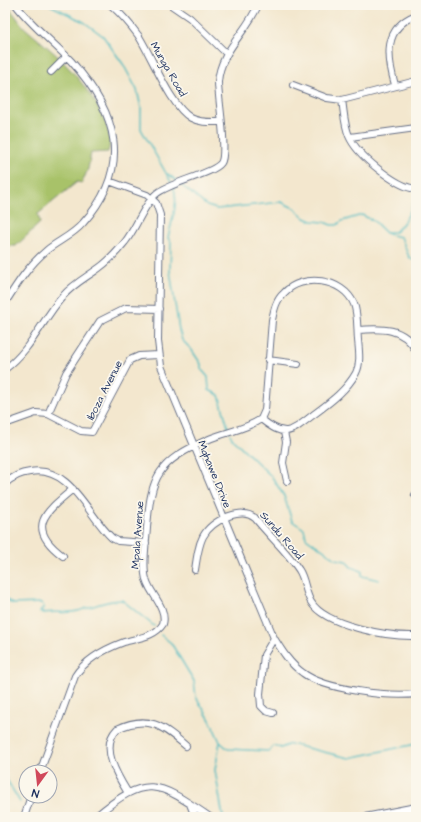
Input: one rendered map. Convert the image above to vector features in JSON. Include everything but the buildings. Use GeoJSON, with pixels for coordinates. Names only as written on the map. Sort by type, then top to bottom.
{"type":"FeatureCollection","features":[{"type":"Feature","properties":{"kind":"street"},"geometry":{"type":"LineString","coordinates":[[5,303],[36,260],[82,225],[98,204],[109,181],[115,149],[110,122],[97,96],[66,57],[25,18],[16,5]]}},
{"type":"Feature","properties":{"kind":"street","name":"Munga Road"},"geometry":{"type":"LineString","coordinates":[[111,5],[123,16],[138,36],[173,97],[184,113],[201,122],[221,122]]}},
{"type":"Feature","properties":{"kind":"street"},"geometry":{"type":"LineString","coordinates":[[170,5],[190,18],[227,54]]}},
{"type":"Feature","properties":{"kind":"street"},"geometry":{"type":"LineString","coordinates":[[5,369],[32,341],[62,296],[104,264],[124,243],[137,225],[152,198],[170,186],[216,168],[221,163],[224,152],[219,74],[227,54],[249,23],[258,5]]}},
{"type":"Feature","properties":{"kind":"street"},"geometry":{"type":"LineString","coordinates":[[395,85],[388,60],[392,38],[399,26],[416,15]]}},
{"type":"Feature","properties":{"kind":"street"},"geometry":{"type":"LineString","coordinates":[[51,72],[66,57]]}},
{"type":"Feature","properties":{"kind":"street"},"geometry":{"type":"LineString","coordinates":[[293,85],[327,98],[342,100],[395,85],[416,81]]}},
{"type":"Feature","properties":{"kind":"street"},"geometry":{"type":"LineString","coordinates":[[342,100],[344,119],[350,137],[359,152],[398,182],[414,189]]}},
{"type":"Feature","properties":{"kind":"street"},"geometry":{"type":"LineString","coordinates":[[350,137],[416,128]]}},
{"type":"Feature","properties":{"kind":"street"},"geometry":{"type":"LineString","coordinates":[[109,181],[135,189],[152,198]]}},
{"type":"Feature","properties":{"kind":"street","name":"Mqhawe Drive"},"geometry":{"type":"LineString","coordinates":[[152,198],[159,208],[160,215],[158,355],[161,366],[223,519],[274,638],[293,665],[314,679],[366,692],[396,695],[416,694]]}},
{"type":"Feature","properties":{"kind":"street"},"geometry":{"type":"LineString","coordinates":[[321,281],[342,289],[349,295],[354,305],[358,330],[358,366],[346,386],[334,399],[290,432],[278,431],[261,419],[265,410],[272,320],[275,308],[283,293],[299,283],[321,281]]}},
{"type":"Feature","properties":{"kind":"street"},"geometry":{"type":"LineString","coordinates":[[5,424],[36,413],[48,414],[66,373],[100,321],[126,308],[159,309]]}},
{"type":"Feature","properties":{"kind":"street"},"geometry":{"type":"LineString","coordinates":[[358,330],[382,329],[396,331],[411,343],[416,351]]}},
{"type":"Feature","properties":{"kind":"street","name":"Iboza Avenue"},"geometry":{"type":"LineString","coordinates":[[48,414],[81,431],[92,432],[130,360],[139,356],[158,355]]}},
{"type":"Feature","properties":{"kind":"street"},"geometry":{"type":"LineString","coordinates":[[268,360],[298,364]]}},
{"type":"Feature","properties":{"kind":"street","name":"Mpala Avenue"},"geometry":{"type":"LineString","coordinates":[[43,764],[75,676],[82,666],[114,646],[154,632],[163,624],[163,612],[146,580],[146,543],[149,500],[154,483],[169,462],[194,447],[208,440],[237,431],[261,419]]}},
{"type":"Feature","properties":{"kind":"street"},"geometry":{"type":"LineString","coordinates":[[284,432],[286,442],[283,463],[287,481]]}},
{"type":"Feature","properties":{"kind":"street"},"geometry":{"type":"LineString","coordinates":[[5,484],[15,476],[35,471],[58,476],[73,489],[112,538],[118,541],[146,543]]}},
{"type":"Feature","properties":{"kind":"street"},"geometry":{"type":"LineString","coordinates":[[63,556],[46,542],[43,536],[43,523],[51,507],[73,489]]}},
{"type":"Feature","properties":{"kind":"street","name":"Sundu Road"},"geometry":{"type":"LineString","coordinates":[[195,570],[197,556],[204,532],[210,525],[242,513],[251,515],[299,570],[311,602],[321,613],[337,621],[355,627],[393,635],[416,636]]}},
{"type":"Feature","properties":{"kind":"street"},"geometry":{"type":"LineString","coordinates":[[273,713],[266,711],[261,706],[260,694],[264,655],[274,638]]}},
{"type":"Feature","properties":{"kind":"street"},"geometry":{"type":"LineString","coordinates":[[128,793],[112,765],[111,740],[117,729],[139,722],[150,722],[170,732],[186,746]]}},
{"type":"Feature","properties":{"kind":"street"},"geometry":{"type":"LineString","coordinates":[[95,817],[116,800],[140,788],[161,788],[170,791],[210,817]]}},
{"type":"Feature","properties":{"kind":"street"},"geometry":{"type":"LineString","coordinates":[[24,817],[28,804]]}},
{"type":"Feature","properties":{"kind":"street"},"geometry":{"type":"LineString","coordinates":[[190,804],[195,817]]}},
{"type":"Feature","properties":{"kind":"street"},"geometry":{"type":"LineString","coordinates":[[365,817],[415,807],[412,817]]}},
{"type":"Feature","properties":{"kind":"green space"},"geometry":{"type":"Polygon","coordinates":[[[5,5],[11,10],[25,28],[56,55],[81,82],[104,118],[110,142],[108,152],[91,153],[88,169],[82,183],[77,182],[38,214],[40,223],[16,246],[11,246],[5,250],[5,5]]]}},
{"type":"Feature","properties":{"kind":"waterway"},"geometry":{"type":"LineString","coordinates":[[50,5],[84,22],[103,36],[123,64],[137,90],[141,108],[141,129],[171,182]]}},
{"type":"Feature","properties":{"kind":"waterway"},"geometry":{"type":"LineString","coordinates":[[168,174],[177,181]]}},
{"type":"Feature","properties":{"kind":"waterway"},"geometry":{"type":"LineString","coordinates":[[180,184],[207,206],[217,209],[281,202],[294,208],[305,218],[331,225],[337,225],[342,221],[362,215],[374,221],[385,232],[395,232],[403,223],[411,209],[416,192]]}},
{"type":"Feature","properties":{"kind":"waterway"},"geometry":{"type":"LineString","coordinates":[[173,186],[176,198],[168,238],[171,242],[170,271],[179,330],[182,340],[191,349],[201,364],[201,369],[208,377],[209,390],[219,395],[229,431]]}},
{"type":"Feature","properties":{"kind":"waterway"},"geometry":{"type":"LineString","coordinates":[[386,233],[401,237],[409,257],[416,262]]}},
{"type":"Feature","properties":{"kind":"waterway"},"geometry":{"type":"LineString","coordinates":[[230,434],[232,438],[272,477],[284,496],[292,521],[304,529],[306,538],[336,559],[346,561],[351,567],[362,571],[362,576],[379,580]]}},
{"type":"Feature","properties":{"kind":"waterway"},"geometry":{"type":"LineString","coordinates":[[5,599],[13,604],[42,603],[44,607],[40,612],[43,613],[74,612],[105,602],[122,600],[154,626]]}},
{"type":"Feature","properties":{"kind":"waterway"},"geometry":{"type":"LineString","coordinates":[[161,635],[171,643],[194,681],[196,697],[210,720],[220,742],[228,749],[268,751],[274,746],[281,748],[290,744],[349,758],[416,744]]}},
{"type":"Feature","properties":{"kind":"waterway"},"geometry":{"type":"LineString","coordinates":[[220,742],[215,770],[223,817]]}},
{"type":"Feature","properties":{"kind":"waterway"},"geometry":{"type":"LineString","coordinates":[[5,777],[18,799]]}}]}
